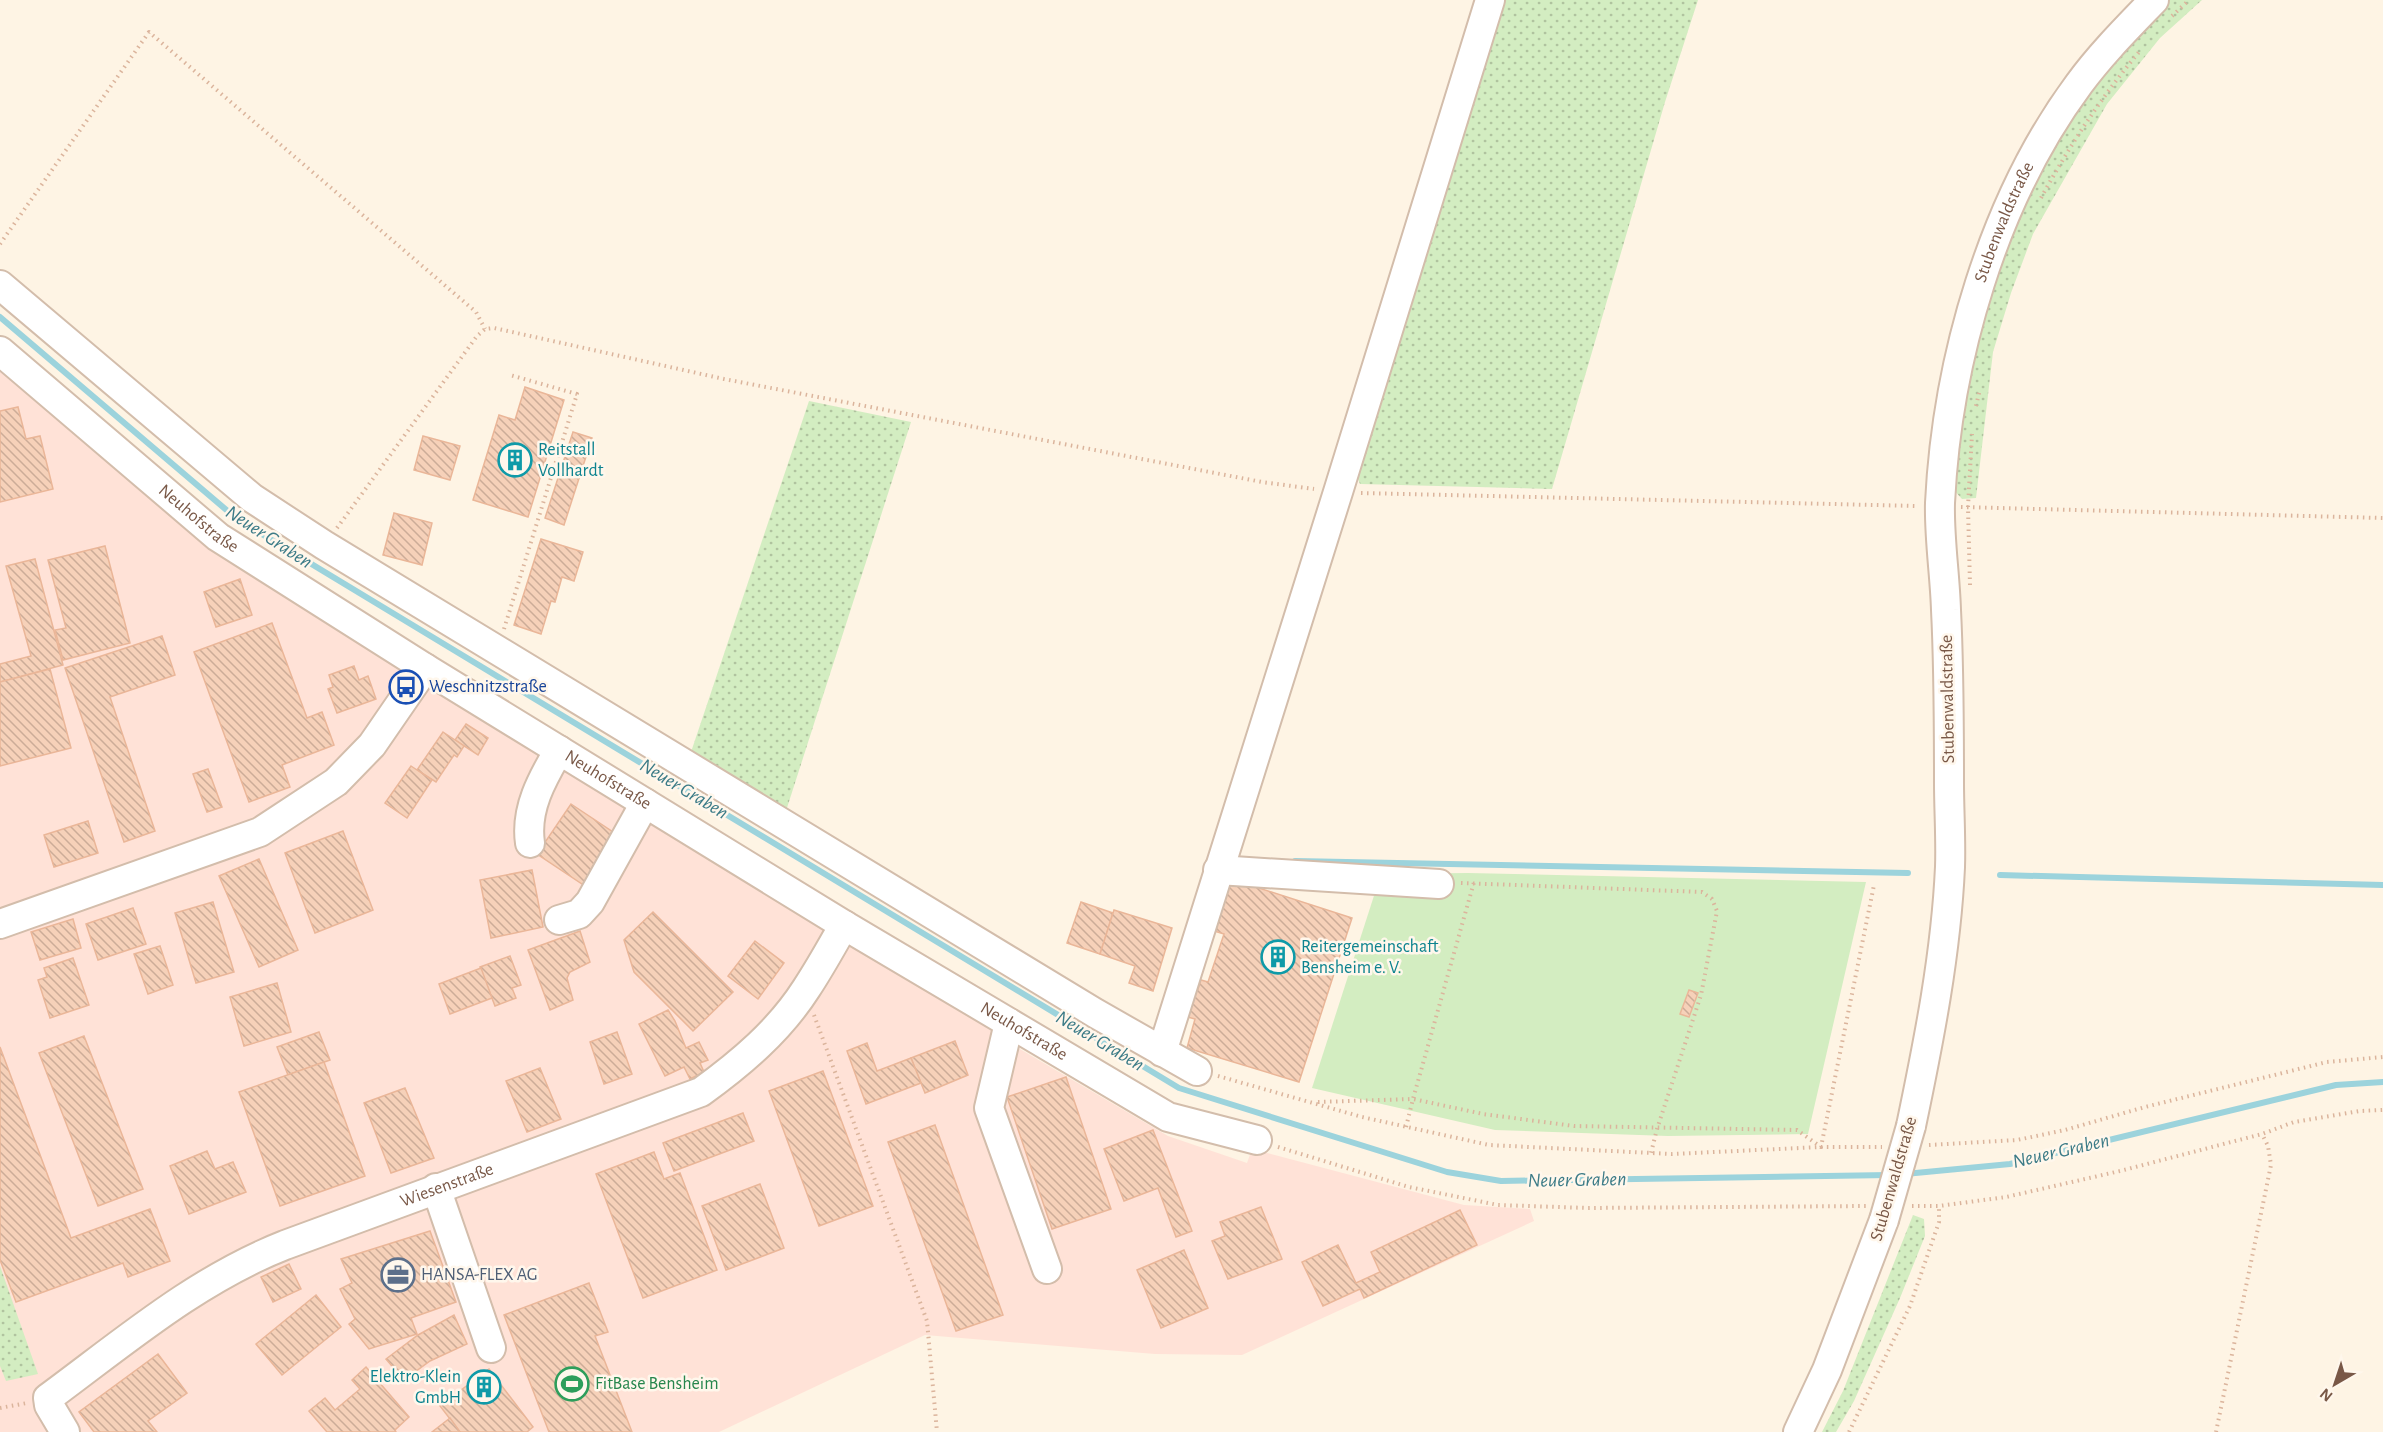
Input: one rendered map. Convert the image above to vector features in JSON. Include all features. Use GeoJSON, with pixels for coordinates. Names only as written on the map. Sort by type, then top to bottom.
{"type":"FeatureCollection","features":[{"type":"Feature","properties":{"kind":"street"},"geometry":{"type":"LineString","coordinates":[[1162,1052],[1490,0]]}},
{"type":"Feature","properties":{"kind":"street","name":"Stubenwaldstraße"},"geometry":{"type":"LineString","coordinates":[[1798,1432],[1831,1360],[1885,1210],[1915,1136],[1939,979],[1950,867],[1949,683],[1940,506],[1948,423],[1973,302],[1997,234],[2032,159],[2078,84],[2159,12]]}},
{"type":"Feature","properties":{"kind":"street"},"geometry":{"type":"LineString","coordinates":[[0,285],[252,498],[324,545],[1197,1071]]}},
{"type":"Feature","properties":{"kind":"street","name":"Neuhofstraße"},"geometry":{"type":"LineString","coordinates":[[0,351],[218,537],[425,668],[844,925],[1168,1117],[1257,1140]]}},
{"type":"Feature","properties":{"kind":"street"},"geometry":{"type":"LineString","coordinates":[[0,924],[260,832],[336,782],[372,745],[425,668]]}},
{"type":"Feature","properties":{"kind":"street"},"geometry":{"type":"LineString","coordinates":[[530,843],[528,831],[534,799],[559,750]]}},
{"type":"Feature","properties":{"kind":"street"},"geometry":{"type":"LineString","coordinates":[[559,920],[579,914],[590,902],[645,803]]}},
{"type":"Feature","properties":{"kind":"street"},"geometry":{"type":"LineString","coordinates":[[1218,870],[1439,884]]}},
{"type":"Feature","properties":{"kind":"street","name":"Wiesenstraße"},"geometry":{"type":"LineString","coordinates":[[65,1432],[49,1405],[48,1398],[180,1299],[258,1255],[701,1092],[738,1065],[776,1027],[805,991],[844,925]]}},
{"type":"Feature","properties":{"kind":"street"},"geometry":{"type":"LineString","coordinates":[[1009,1023],[989,1108],[1047,1269]]}},
{"type":"Feature","properties":{"kind":"street"},"geometry":{"type":"LineString","coordinates":[[436,1188],[491,1348]]}},
{"type":"Feature","properties":{"kind":"path"},"geometry":{"type":"LineString","coordinates":[[2159,12],[2189,0]]}},
{"type":"Feature","properties":{"kind":"path"},"geometry":{"type":"LineString","coordinates":[[0,244],[149,32],[476,312],[485,329]]}},
{"type":"Feature","properties":{"kind":"path"},"geometry":{"type":"LineString","coordinates":[[2040,200],[2068,148],[2098,104],[2140,50]]}},
{"type":"Feature","properties":{"kind":"path"},"geometry":{"type":"LineString","coordinates":[[324,545],[477,336],[485,329],[494,328],[724,379],[1262,482],[1338,492],[2383,518]]}},
{"type":"Feature","properties":{"kind":"path"},"geometry":{"type":"LineString","coordinates":[[498,650],[577,394],[510,375]]}},
{"type":"Feature","properties":{"kind":"path"},"geometry":{"type":"LineString","coordinates":[[1975,415],[1981,382]]}},
{"type":"Feature","properties":{"kind":"path"},"geometry":{"type":"LineString","coordinates":[[1969,588],[1971,577],[1968,507],[1973,426]]}},
{"type":"Feature","properties":{"kind":"path"},"geometry":{"type":"LineString","coordinates":[[1439,884],[1474,882],[1702,892],[1712,899],[1717,911],[1701,995],[1651,1153]]}},
{"type":"Feature","properties":{"kind":"path"},"geometry":{"type":"LineString","coordinates":[[1406,1127],[1474,882]]}},
{"type":"Feature","properties":{"kind":"path"},"geometry":{"type":"LineString","coordinates":[[1821,1147],[1874,885]]}},
{"type":"Feature","properties":{"kind":"path"},"geometry":{"type":"LineString","coordinates":[[805,991],[927,1321],[937,1432]]}},
{"type":"Feature","properties":{"kind":"path"},"geometry":{"type":"LineString","coordinates":[[1915,1136],[2017,1140],[2065,1130],[2145,1107],[2327,1062],[2383,1057]]}},
{"type":"Feature","properties":{"kind":"path"},"geometry":{"type":"LineString","coordinates":[[1197,1071],[1315,1102],[1362,1117],[1489,1145],[1672,1154],[1821,1147],[1886,1147]]}},
{"type":"Feature","properties":{"kind":"path"},"geometry":{"type":"LineString","coordinates":[[1315,1102],[1413,1099],[1483,1114],[1574,1126],[1797,1130],[1821,1147]]}},
{"type":"Feature","properties":{"kind":"path"},"geometry":{"type":"LineString","coordinates":[[1257,1140],[1409,1187],[1498,1205],[1588,1208],[1885,1210],[2006,1197],[2120,1171],[2262,1134],[2294,1122],[2360,1111],[2383,1110]]}},
{"type":"Feature","properties":{"kind":"path"},"geometry":{"type":"LineString","coordinates":[[2216,1432],[2271,1165],[2268,1146],[2262,1134]]}},
{"type":"Feature","properties":{"kind":"path"},"geometry":{"type":"LineString","coordinates":[[1849,1432],[1910,1306],[1939,1222],[1939,1206]]}},
{"type":"Feature","properties":{"kind":"shaded area"},"geometry":{"type":"Polygon","coordinates":[[[0,361],[213,545],[857,932],[1001,1038],[1168,1136],[1247,1163],[1252,1149],[1464,1205],[1530,1209],[1534,1221],[1242,1355],[1155,1354],[925,1335],[719,1432],[0,1432],[0,361]]]}},
{"type":"Feature","properties":{"kind":"green space"},"geometry":{"type":"Polygon","coordinates":[[[1497,0],[1698,0],[1665,102],[1552,489],[1360,484],[1356,474],[1497,0]]]}},
{"type":"Feature","properties":{"kind":"green space"},"geometry":{"type":"Polygon","coordinates":[[[2167,0],[2202,0],[2160,38],[2107,104],[2033,234],[2011,293],[1993,352],[1976,498],[1962,499],[1951,487],[1968,350],[2027,189],[2098,76],[2167,0]]]}},
{"type":"Feature","properties":{"kind":"green space"},"geometry":{"type":"Polygon","coordinates":[[[809,401],[911,422],[785,814],[690,755],[809,401]]]}},
{"type":"Feature","properties":{"kind":"green space"},"geometry":{"type":"Polygon","coordinates":[[[1468,873],[1866,882],[1808,1134],[1668,1136],[1495,1130],[1312,1088],[1381,874],[1468,873]]]}},
{"type":"Feature","properties":{"kind":"green space"},"geometry":{"type":"Polygon","coordinates":[[[1913,1215],[1924,1219],[1925,1236],[1900,1298],[1854,1401],[1836,1432],[1822,1432],[1843,1391],[1913,1215]]]}},
{"type":"Feature","properties":{"kind":"green space"},"geometry":{"type":"Polygon","coordinates":[[[0,1266],[38,1374],[6,1381],[0,1366],[0,1266]]]}},
{"type":"Feature","properties":{"kind":"building","name":"Reitstall Vollhardt"},"geometry":{"type":"Polygon","coordinates":[[[525,387],[564,400],[528,517],[473,500],[499,415],[515,420],[525,387]]]}},
{"type":"Feature","properties":{"kind":"building"},"geometry":{"type":"Polygon","coordinates":[[[18,407],[26,439],[40,436],[53,489],[0,502],[0,411],[18,407]]]}},
{"type":"Feature","properties":{"kind":"building"},"geometry":{"type":"Polygon","coordinates":[[[573,432],[592,438],[564,525],[545,518],[573,432]]]}},
{"type":"Feature","properties":{"kind":"building"},"geometry":{"type":"Polygon","coordinates":[[[423,436],[460,446],[450,480],[414,470],[423,436]]]}},
{"type":"Feature","properties":{"kind":"building"},"geometry":{"type":"Polygon","coordinates":[[[394,513],[432,523],[422,565],[383,555],[394,513]]]}},
{"type":"Feature","properties":{"kind":"building"},"geometry":{"type":"Polygon","coordinates":[[[541,539],[583,552],[574,581],[562,577],[555,602],[551,601],[541,634],[514,625],[541,539]]]}},
{"type":"Feature","properties":{"kind":"building"},"geometry":{"type":"Polygon","coordinates":[[[105,546],[130,643],[63,660],[55,630],[66,628],[48,560],[105,546]]]}},
{"type":"Feature","properties":{"kind":"building"},"geometry":{"type":"Polygon","coordinates":[[[35,559],[63,665],[0,682],[0,664],[31,656],[6,566],[35,559]]]}},
{"type":"Feature","properties":{"kind":"building"},"geometry":{"type":"Polygon","coordinates":[[[240,579],[252,615],[216,627],[204,592],[240,579]]]}},
{"type":"Feature","properties":{"kind":"building"},"geometry":{"type":"Polygon","coordinates":[[[272,623],[307,718],[322,712],[334,745],[282,765],[290,787],[249,802],[194,652],[272,623]]]}},
{"type":"Feature","properties":{"kind":"building"},"geometry":{"type":"Polygon","coordinates":[[[162,636],[175,675],[110,697],[155,831],[124,842],[65,668],[162,636]]]}},
{"type":"Feature","properties":{"kind":"building"},"geometry":{"type":"Polygon","coordinates":[[[354,666],[359,680],[368,676],[376,699],[337,713],[328,689],[333,687],[329,675],[354,666]]]}},
{"type":"Feature","properties":{"kind":"building"},"geometry":{"type":"Polygon","coordinates":[[[50,669],[71,748],[0,766],[0,682],[50,669]]]}},
{"type":"Feature","properties":{"kind":"building"},"geometry":{"type":"Polygon","coordinates":[[[466,724],[488,738],[478,755],[455,740],[466,724]]]}},
{"type":"Feature","properties":{"kind":"building"},"geometry":{"type":"Polygon","coordinates":[[[443,732],[464,746],[457,757],[454,755],[436,782],[417,770],[443,732]]]}},
{"type":"Feature","properties":{"kind":"building"},"geometry":{"type":"Polygon","coordinates":[[[411,766],[432,780],[407,818],[385,803],[411,766]]]}},
{"type":"Feature","properties":{"kind":"building"},"geometry":{"type":"Polygon","coordinates":[[[208,769],[222,807],[207,812],[193,774],[208,769]]]}},
{"type":"Feature","properties":{"kind":"building"},"geometry":{"type":"Polygon","coordinates":[[[571,804],[619,836],[585,886],[537,854],[571,804]]]}},
{"type":"Feature","properties":{"kind":"building"},"geometry":{"type":"Polygon","coordinates":[[[88,821],[98,853],[54,867],[44,835],[88,821]]]}},
{"type":"Feature","properties":{"kind":"building"},"geometry":{"type":"Polygon","coordinates":[[[343,831],[373,910],[315,933],[285,853],[343,831]]]}},
{"type":"Feature","properties":{"kind":"building"},"geometry":{"type":"Polygon","coordinates":[[[259,859],[298,950],[259,967],[219,876],[259,859]]]}},
{"type":"Feature","properties":{"kind":"building"},"geometry":{"type":"Polygon","coordinates":[[[532,870],[543,927],[491,938],[480,880],[532,870]]]}},
{"type":"Feature","properties":{"kind":"building","name":"Reitergemeinschaft Bensheim e. V."},"geometry":{"type":"Polygon","coordinates":[[[1228,878],[1352,918],[1299,1082],[1187,1048],[1195,1019],[1184,1016],[1193,987],[1198,989],[1201,980],[1208,982],[1224,934],[1211,930],[1228,878]]]}},
{"type":"Feature","properties":{"kind":"building"},"geometry":{"type":"Polygon","coordinates":[[[213,902],[234,972],[196,983],[175,913],[213,902]]]}},
{"type":"Feature","properties":{"kind":"building"},"geometry":{"type":"Polygon","coordinates":[[[1081,902],[1113,913],[1100,954],[1067,943],[1081,902]]]}},
{"type":"Feature","properties":{"kind":"building"},"geometry":{"type":"Polygon","coordinates":[[[133,908],[146,944],[98,960],[86,924],[133,908]]]}},
{"type":"Feature","properties":{"kind":"building"},"geometry":{"type":"Polygon","coordinates":[[[1114,910],[1172,928],[1153,991],[1129,983],[1135,966],[1100,954],[1114,910]]]}},
{"type":"Feature","properties":{"kind":"building"},"geometry":{"type":"Polygon","coordinates":[[[653,912],[733,992],[693,1031],[634,972],[624,940],[653,912]]]}},
{"type":"Feature","properties":{"kind":"building"},"geometry":{"type":"Polygon","coordinates":[[[73,919],[81,948],[40,960],[31,932],[73,919]]]}},
{"type":"Feature","properties":{"kind":"building"},"geometry":{"type":"Polygon","coordinates":[[[580,931],[590,962],[570,972],[567,978],[573,1000],[550,1010],[528,950],[580,931]]]}},
{"type":"Feature","properties":{"kind":"building"},"geometry":{"type":"Polygon","coordinates":[[[755,941],[784,963],[758,999],[728,976],[755,941]]]}},
{"type":"Feature","properties":{"kind":"building"},"geometry":{"type":"Polygon","coordinates":[[[160,946],[173,985],[148,994],[134,954],[160,946]]]}},
{"type":"Feature","properties":{"kind":"building"},"geometry":{"type":"Polygon","coordinates":[[[510,956],[521,985],[512,988],[516,998],[495,1006],[480,967],[510,956]]]}},
{"type":"Feature","properties":{"kind":"building"},"geometry":{"type":"Polygon","coordinates":[[[73,958],[89,1005],[50,1018],[38,980],[47,977],[44,968],[73,958]]]}},
{"type":"Feature","properties":{"kind":"building"},"geometry":{"type":"Polygon","coordinates":[[[481,968],[492,998],[450,1014],[439,984],[481,968]]]}},
{"type":"Feature","properties":{"kind":"building"},"geometry":{"type":"Polygon","coordinates":[[[277,983],[291,1032],[244,1046],[230,997],[277,983]]]}},
{"type":"Feature","properties":{"kind":"building"},"geometry":{"type":"Polygon","coordinates":[[[1689,990],[1698,993],[1689,1017],[1680,1014],[1689,990]]]}},
{"type":"Feature","properties":{"kind":"building"},"geometry":{"type":"Polygon","coordinates":[[[668,1010],[686,1048],[699,1042],[708,1060],[700,1063],[704,1072],[690,1079],[684,1067],[665,1076],[639,1024],[668,1010]]]}},
{"type":"Feature","properties":{"kind":"building"},"geometry":{"type":"Polygon","coordinates":[[[319,1032],[330,1060],[288,1075],[277,1047],[319,1032]]]}},
{"type":"Feature","properties":{"kind":"building"},"geometry":{"type":"Polygon","coordinates":[[[617,1032],[632,1074],[604,1084],[590,1042],[617,1032]]]}},
{"type":"Feature","properties":{"kind":"building"},"geometry":{"type":"Polygon","coordinates":[[[84,1036],[143,1189],[98,1206],[39,1053],[84,1036]]]}},
{"type":"Feature","properties":{"kind":"building"},"geometry":{"type":"Polygon","coordinates":[[[955,1041],[968,1075],[925,1093],[911,1058],[955,1041]]]}},
{"type":"Feature","properties":{"kind":"building"},"geometry":{"type":"Polygon","coordinates":[[[867,1043],[877,1071],[911,1058],[921,1083],[866,1104],[847,1051],[867,1043]]]}},
{"type":"Feature","properties":{"kind":"building"},"geometry":{"type":"Polygon","coordinates":[[[0,1047],[71,1238],[150,1209],[170,1261],[128,1277],[123,1263],[16,1302],[0,1260],[0,1047]]]}},
{"type":"Feature","properties":{"kind":"building"},"geometry":{"type":"Polygon","coordinates":[[[324,1062],[365,1176],[280,1206],[239,1092],[324,1062]]]}},
{"type":"Feature","properties":{"kind":"building"},"geometry":{"type":"Polygon","coordinates":[[[540,1068],[561,1119],[527,1132],[506,1081],[540,1068]]]}},
{"type":"Feature","properties":{"kind":"building"},"geometry":{"type":"Polygon","coordinates":[[[823,1071],[873,1206],[819,1226],[769,1091],[823,1071]]]}},
{"type":"Feature","properties":{"kind":"building"},"geometry":{"type":"Polygon","coordinates":[[[1066,1077],[1111,1209],[1052,1229],[1007,1097],[1066,1077]]]}},
{"type":"Feature","properties":{"kind":"building"},"geometry":{"type":"Polygon","coordinates":[[[405,1088],[434,1158],[391,1173],[364,1103],[405,1088]]]}},
{"type":"Feature","properties":{"kind":"building"},"geometry":{"type":"Polygon","coordinates":[[[743,1113],[754,1141],[674,1171],[663,1143],[743,1113]]]}},
{"type":"Feature","properties":{"kind":"building"},"geometry":{"type":"Polygon","coordinates":[[[935,1125],[1003,1315],[956,1331],[888,1142],[935,1125]]]}},
{"type":"Feature","properties":{"kind":"building"},"geometry":{"type":"Polygon","coordinates":[[[1153,1130],[1192,1231],[1176,1237],[1158,1188],[1124,1201],[1104,1149],[1153,1130]]]}},
{"type":"Feature","properties":{"kind":"building"},"geometry":{"type":"Polygon","coordinates":[[[207,1151],[215,1169],[233,1162],[246,1192],[189,1214],[170,1166],[207,1151]]]}},
{"type":"Feature","properties":{"kind":"building"},"geometry":{"type":"Polygon","coordinates":[[[654,1152],[664,1179],[680,1173],[717,1270],[643,1298],[596,1174],[654,1152]]]}},
{"type":"Feature","properties":{"kind":"building"},"geometry":{"type":"Polygon","coordinates":[[[760,1184],[784,1248],[726,1270],[702,1206],[760,1184]]]}},
{"type":"Feature","properties":{"kind":"building"},"geometry":{"type":"Polygon","coordinates":[[[1261,1207],[1282,1259],[1228,1279],[1212,1241],[1225,1236],[1220,1222],[1261,1207]]]}},
{"type":"Feature","properties":{"kind":"building"},"geometry":{"type":"Polygon","coordinates":[[[1460,1210],[1477,1245],[1364,1298],[1360,1289],[1323,1306],[1302,1262],[1338,1245],[1356,1283],[1380,1272],[1371,1252],[1460,1210]]]}},
{"type":"Feature","properties":{"kind":"building"},"geometry":{"type":"Polygon","coordinates":[[[430,1231],[456,1302],[411,1318],[417,1334],[369,1349],[349,1324],[355,1319],[340,1289],[352,1283],[341,1259],[430,1231]]]}},
{"type":"Feature","properties":{"kind":"building"},"geometry":{"type":"Polygon","coordinates":[[[1184,1250],[1208,1308],[1161,1328],[1137,1270],[1184,1250]]]}},
{"type":"Feature","properties":{"kind":"building"},"geometry":{"type":"Polygon","coordinates":[[[289,1264],[301,1289],[273,1302],[261,1277],[289,1264]]]}},
{"type":"Feature","properties":{"kind":"building","name":"FitBase Bensheim"},"geometry":{"type":"Polygon","coordinates":[[[589,1283],[608,1332],[595,1336],[632,1432],[549,1432],[504,1315],[589,1283]]]}},
{"type":"Feature","properties":{"kind":"building"},"geometry":{"type":"Polygon","coordinates":[[[316,1295],[341,1327],[282,1375],[256,1344],[316,1295]]]}},
{"type":"Feature","properties":{"kind":"building"},"geometry":{"type":"Polygon","coordinates":[[[454,1315],[467,1344],[430,1361],[404,1380],[386,1359],[418,1335],[454,1315]]]}},
{"type":"Feature","properties":{"kind":"building"},"geometry":{"type":"Polygon","coordinates":[[[158,1354],[187,1393],[148,1421],[157,1432],[94,1432],[79,1412],[158,1354]]]}},
{"type":"Feature","properties":{"kind":"building"},"geometry":{"type":"Polygon","coordinates":[[[366,1367],[409,1417],[395,1430],[396,1432],[327,1432],[309,1411],[325,1398],[335,1410],[360,1389],[352,1380],[366,1367]]]}},
{"type":"Feature","properties":{"kind":"building","name":"Elektro-Klein GmbH"},"geometry":{"type":"Polygon","coordinates":[[[489,1369],[533,1427],[527,1432],[460,1432],[440,1406],[489,1369]]]}},
{"type":"Feature","properties":{"kind":"building"},"geometry":{"type":"Polygon","coordinates":[[[450,1418],[460,1432],[432,1432],[450,1418]]]}},
{"type":"Feature","properties":{"kind":"waterway","name":"Neuer Graben"},"geometry":{"type":"LineString","coordinates":[[0,317],[237,519],[1179,1088],[1447,1172],[1501,1181],[1889,1175]]}},
{"type":"Feature","properties":{"kind":"waterway"},"geometry":{"type":"LineString","coordinates":[[1295,861],[1908,873]]}},
{"type":"Feature","properties":{"kind":"waterway"},"geometry":{"type":"LineString","coordinates":[[2000,875],[2383,885]]}},
{"type":"Feature","properties":{"kind":"waterway","name":"Neuer Graben"},"geometry":{"type":"LineString","coordinates":[[1905,1174],[2010,1164],[2336,1085],[2383,1082]]}},
{"type":"Feature","properties":{"kind":"place","name":"Reitstall Vollhardt"},"geometry":{"type":"Point","coordinates":[515,460]}},
{"type":"Feature","properties":{"kind":"place","name":"Weschnitzstraße"},"geometry":{"type":"Point","coordinates":[406,687]}},
{"type":"Feature","properties":{"kind":"place","name":"Reitergemeinschaft Bensheim e. V."},"geometry":{"type":"Point","coordinates":[1278,957]}},
{"type":"Feature","properties":{"kind":"place","name":"HANSA-FLEX AG"},"geometry":{"type":"Point","coordinates":[398,1275]}},
{"type":"Feature","properties":{"kind":"place","name":"FitBase Bensheim"},"geometry":{"type":"Point","coordinates":[572,1384]}},
{"type":"Feature","properties":{"kind":"place","name":"Elektro-Klein GmbH"},"geometry":{"type":"Point","coordinates":[484,1387]}}]}
